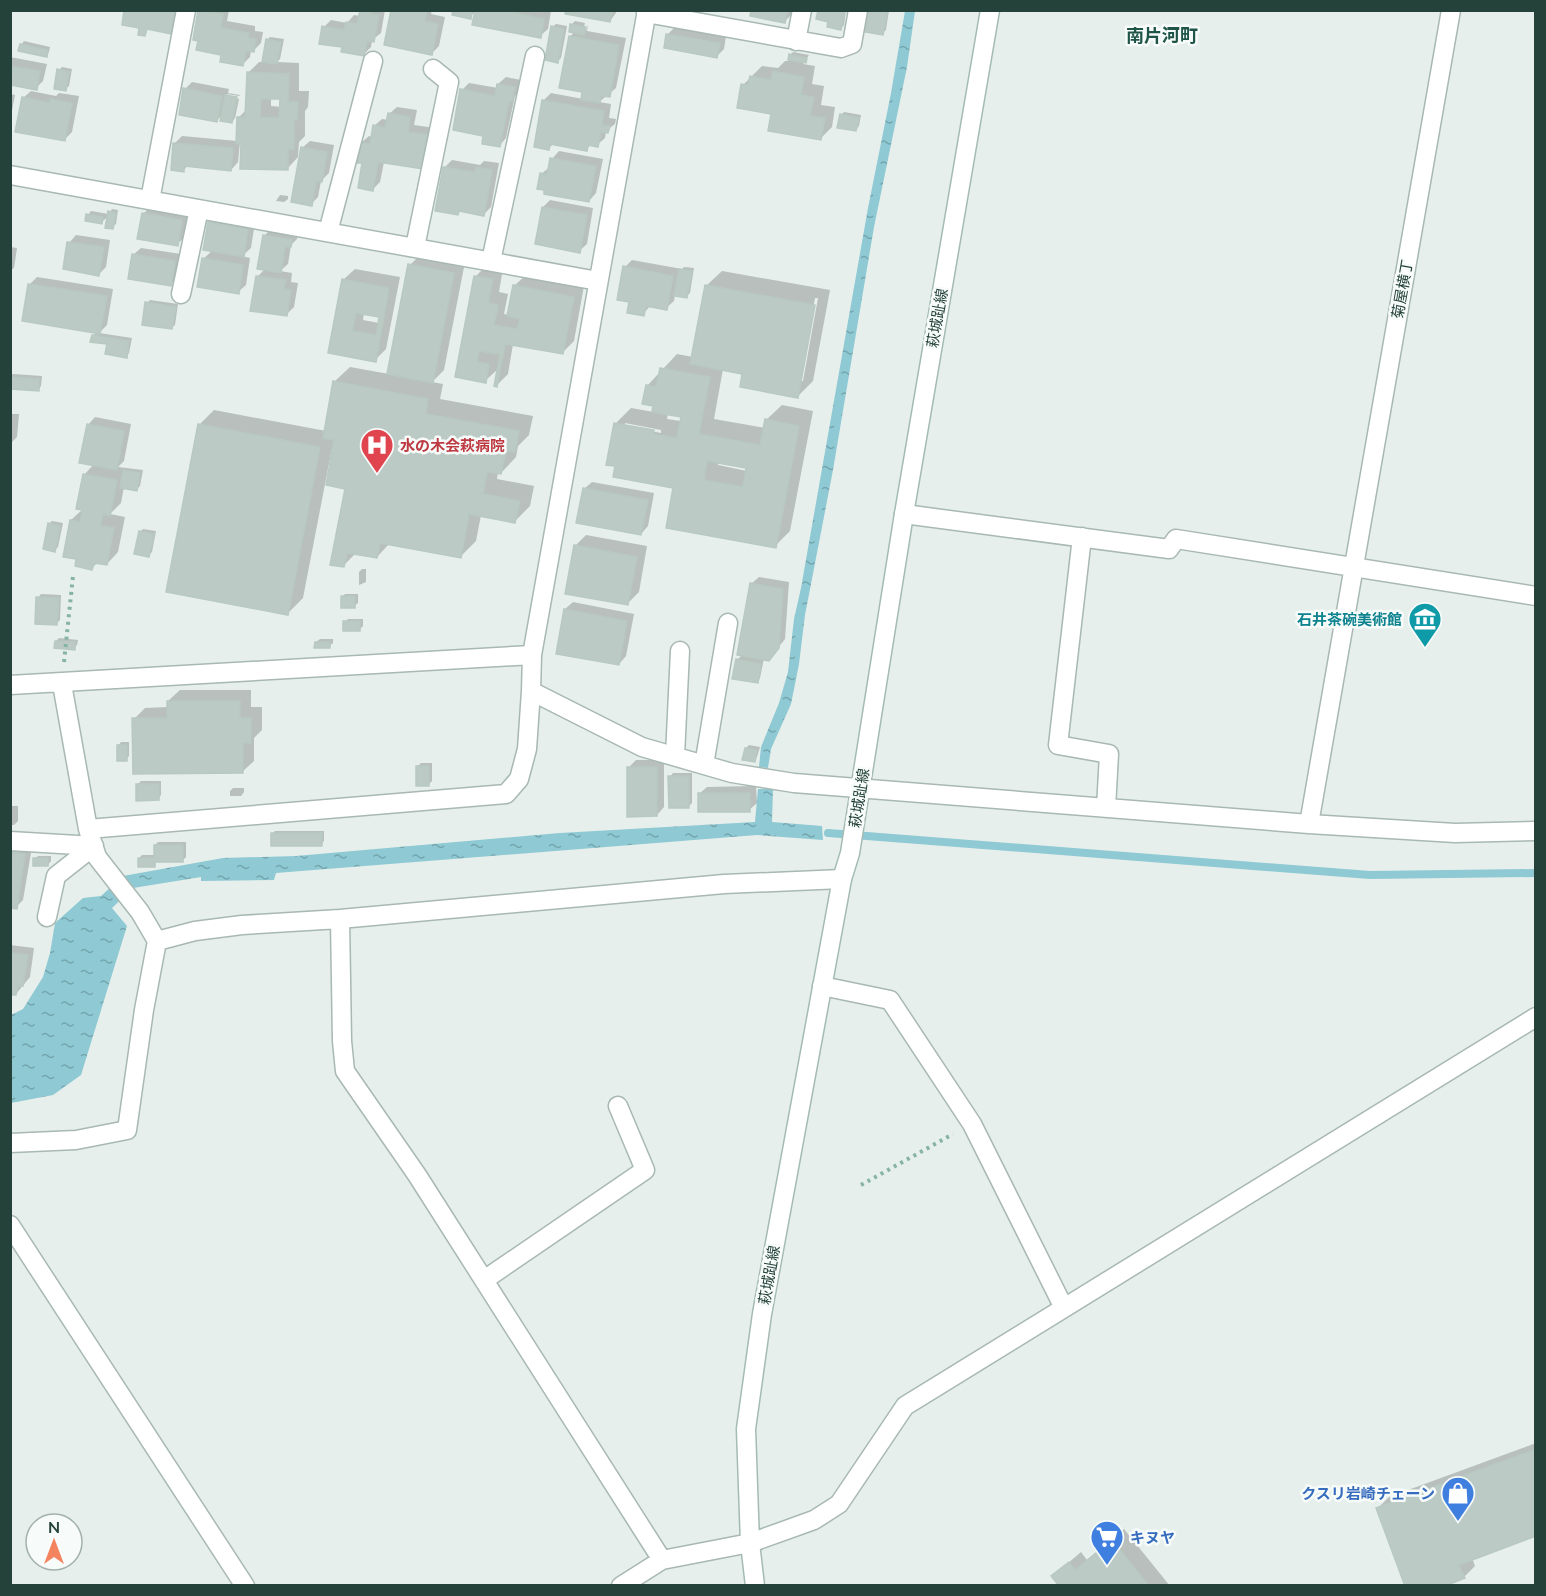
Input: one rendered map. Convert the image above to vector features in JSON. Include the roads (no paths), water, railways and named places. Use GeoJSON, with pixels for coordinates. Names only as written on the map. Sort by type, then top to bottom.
{"type":"FeatureCollection","features":[{"type":"Feature","properties":{"kind":"street"},"geometry":{"type":"LineString","coordinates":[[150,200],[186,10]]}},
{"type":"Feature","properties":{"kind":"street"},"geometry":{"type":"LineString","coordinates":[[796,40],[802,10]]}},
{"type":"Feature","properties":{"kind":"street"},"geometry":{"type":"LineString","coordinates":[[10,841],[93,844],[506,794],[519,779],[527,749],[532,655],[647,12],[841,48],[852,44],[858,10]]}},
{"type":"Feature","properties":{"kind":"street","name":"萩城趾線"},"geometry":{"type":"LineString","coordinates":[[754,1586],[750,1543],[746,1429],[762,1314],[842,879],[850,853],[904,514],[990,10]]}},
{"type":"Feature","properties":{"kind":"street","name":"菊屋横丁"},"geometry":{"type":"LineString","coordinates":[[1309,824],[1451,10]]}},
{"type":"Feature","properties":{"kind":"street"},"geometry":{"type":"LineString","coordinates":[[491,261],[535,56]]}},
{"type":"Feature","properties":{"kind":"street"},"geometry":{"type":"LineString","coordinates":[[328,232],[373,61]]}},
{"type":"Feature","properties":{"kind":"street"},"geometry":{"type":"LineString","coordinates":[[415,248],[449,82],[433,69]]}},
{"type":"Feature","properties":{"kind":"street"},"geometry":{"type":"LineString","coordinates":[[10,175],[598,281]]}},
{"type":"Feature","properties":{"kind":"street"},"geometry":{"type":"LineString","coordinates":[[181,294],[199,209]]}},
{"type":"Feature","properties":{"kind":"street"},"geometry":{"type":"LineString","coordinates":[[904,514],[1169,549],[1176,539],[1536,596]]}},
{"type":"Feature","properties":{"kind":"street"},"geometry":{"type":"LineString","coordinates":[[1082,537],[1058,745],[1109,754],[1106,808]]}},
{"type":"Feature","properties":{"kind":"street"},"geometry":{"type":"LineString","coordinates":[[704,765],[728,623]]}},
{"type":"Feature","properties":{"kind":"street"},"geometry":{"type":"LineString","coordinates":[[675,756],[680,651]]}},
{"type":"Feature","properties":{"kind":"street"},"geometry":{"type":"LineString","coordinates":[[10,686],[532,655]]}},
{"type":"Feature","properties":{"kind":"street"},"geometry":{"type":"LineString","coordinates":[[10,1143],[76,1140],[127,1130],[144,1010],[157,941],[141,912],[93,844],[62,684]]}},
{"type":"Feature","properties":{"kind":"street"},"geometry":{"type":"LineString","coordinates":[[531,691],[642,747],[732,773],[794,783],[1309,824],[1455,832],[1536,831]]}},
{"type":"Feature","properties":{"kind":"street"},"geometry":{"type":"LineString","coordinates":[[47,917],[56,876],[93,844]]}},
{"type":"Feature","properties":{"kind":"street"},"geometry":{"type":"LineString","coordinates":[[157,941],[195,931],[242,925],[340,919],[724,884],[842,879]]}},
{"type":"Feature","properties":{"kind":"street"},"geometry":{"type":"LineString","coordinates":[[340,919],[342,1041],[345,1071],[417,1175],[662,1560]]}},
{"type":"Feature","properties":{"kind":"street"},"geometry":{"type":"LineString","coordinates":[[822,986],[890,1000],[972,1124],[1064,1308]]}},
{"type":"Feature","properties":{"kind":"street"},"geometry":{"type":"LineString","coordinates":[[621,1586],[662,1560],[750,1543],[814,1520],[839,1504],[905,1406],[1536,1017]]}},
{"type":"Feature","properties":{"kind":"street"},"geometry":{"type":"LineString","coordinates":[[484,1280],[645,1170],[618,1106]]}},
{"type":"Feature","properties":{"kind":"street"},"geometry":{"type":"LineString","coordinates":[[10,1225],[245,1586]]}},
{"type":"Feature","properties":{"kind":"water"},"geometry":{"type":"Polygon","coordinates":[[[905,11],[915,11],[907,67],[874,227],[833,470],[805,615],[799,664],[791,704],[771,749],[768,768],[759,767],[761,747],[779,703],[788,672],[794,619],[905,11]]]}},
{"type":"Feature","properties":{"kind":"water"},"geometry":{"type":"Polygon","coordinates":[[[758,789],[773,789],[772,822],[822,826],[823,840],[757,835],[276,873],[274,880],[201,881],[201,877],[133,888],[112,908],[127,926],[81,1075],[53,1095],[11,1103],[11,1015],[23,1009],[43,977],[55,923],[83,898],[101,896],[123,876],[223,858],[296,856],[560,833],[755,822],[758,789]]]}},
{"type":"Feature","properties":{"kind":"waterway"},"geometry":{"type":"LineString","coordinates":[[828,833],[1370,875],[1536,873]]}},
{"type":"Feature","properties":{"kind":"place","name":"水の木会萩病院"},"geometry":{"type":"Point","coordinates":[377,474]}},
{"type":"Feature","properties":{"kind":"place","name":"石井茶碗美術館"},"geometry":{"type":"Point","coordinates":[1425,648]}},
{"type":"Feature","properties":{"kind":"place","name":"クスリ岩崎チェーン"},"geometry":{"type":"Point","coordinates":[1458,1522]}},
{"type":"Feature","properties":{"kind":"place","name":"キヌヤ"},"geometry":{"type":"Point","coordinates":[1107,1566]}},
{"type":"Feature","properties":{"kind":"district","name":"南片河町"},"geometry":{"type":"Point","coordinates":[1162,35]}}]}
